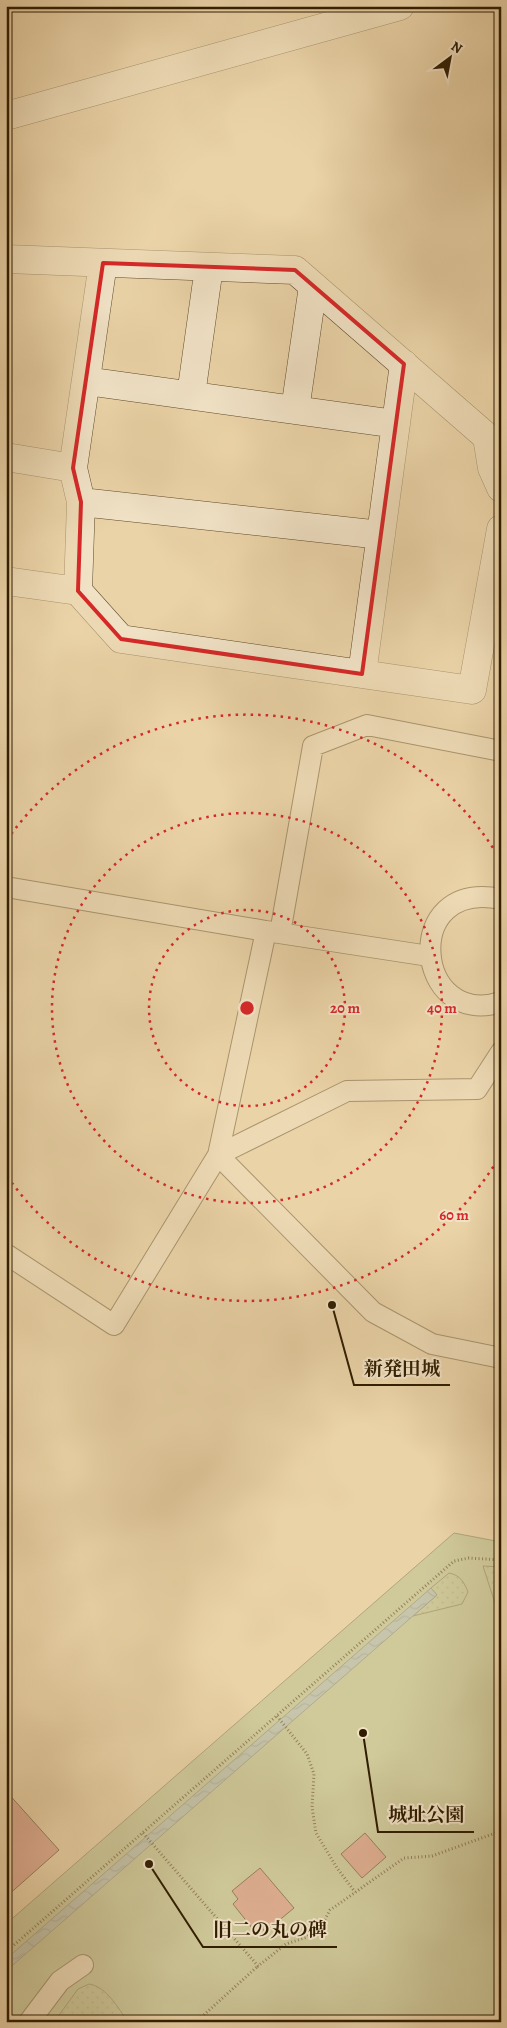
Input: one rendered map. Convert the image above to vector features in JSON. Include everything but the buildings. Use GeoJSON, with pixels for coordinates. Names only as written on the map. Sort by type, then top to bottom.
{"type":"FeatureCollection","features":[{"type":"Feature","properties":{"kind":"street"},"geometry":{"type":"LineString","coordinates":[[6,116],[334,15],[400,6]]}},
{"type":"Feature","properties":{"kind":"street"},"geometry":{"type":"LineString","coordinates":[[6,259],[295,270],[487,437],[492,468],[501,488]]}},
{"type":"Feature","properties":{"kind":"street"},"geometry":{"type":"LineString","coordinates":[[78,591],[81,502],[73,468],[103,263]]}},
{"type":"Feature","properties":{"kind":"street"},"geometry":{"type":"LineString","coordinates":[[191,395],[209,267]]}},
{"type":"Feature","properties":{"kind":"street"},"geometry":{"type":"LineString","coordinates":[[295,410],[313,286]]}},
{"type":"Feature","properties":{"kind":"street"},"geometry":{"type":"LineString","coordinates":[[362,674],[404,364]]}},
{"type":"Feature","properties":{"kind":"street"},"geometry":{"type":"LineString","coordinates":[[86,381],[396,424]]}},
{"type":"Feature","properties":{"kind":"street"},"geometry":{"type":"LineString","coordinates":[[6,457],[73,468]]}},
{"type":"Feature","properties":{"kind":"street"},"geometry":{"type":"LineString","coordinates":[[81,502],[381,535]]}},
{"type":"Feature","properties":{"kind":"street"},"geometry":{"type":"LineString","coordinates":[[6,581],[78,591],[121,639],[472,690],[501,529]]}},
{"type":"Feature","properties":{"kind":"lane"},"geometry":{"type":"LineString","coordinates":[[6,1254],[114,1325],[218,1155],[273,932],[313,746],[367,725],[501,751]]}},
{"type":"Feature","properties":{"kind":"lane"},"geometry":{"type":"LineString","coordinates":[[6,887],[429,956]]}},
{"type":"Feature","properties":{"kind":"lane"},"geometry":{"type":"LineString","coordinates":[[501,899],[488,896],[472,897],[457,902],[435,924],[430,940],[429,956],[437,978],[454,996],[469,1003],[501,1002]]}},
{"type":"Feature","properties":{"kind":"lane"},"geometry":{"type":"LineString","coordinates":[[218,1155],[347,1092],[477,1089],[501,1052]]}},
{"type":"Feature","properties":{"kind":"lane"},"geometry":{"type":"LineString","coordinates":[[218,1155],[373,1312],[432,1344],[501,1358]]}},
{"type":"Feature","properties":{"kind":"lane"},"geometry":{"type":"LineString","coordinates":[[29,2022],[60,1981],[83,1965]]}},
{"type":"Feature","properties":{"kind":"path"},"geometry":{"type":"LineString","coordinates":[[6,1952],[454,1561],[469,1558],[501,1560]]}},
{"type":"Feature","properties":{"kind":"path"},"geometry":{"type":"LineString","coordinates":[[277,1716],[307,1754],[314,1774],[312,1807],[316,1833],[337,1868],[355,1892]]}},
{"type":"Feature","properties":{"kind":"path"},"geometry":{"type":"LineString","coordinates":[[196,2022],[258,1966],[286,1944],[307,1937],[321,1928],[330,1910],[404,1858],[432,1856],[501,1832]]}},
{"type":"Feature","properties":{"kind":"path"},"geometry":{"type":"LineString","coordinates":[[144,1833],[258,1966]]}},
{"type":"Feature","properties":{"kind":"highlighted area"},"geometry":{"type":"Polygon","coordinates":[[[103,263],[295,270],[404,364],[362,674],[121,639],[78,591],[81,502],[73,468],[103,263]]]}},
{"type":"Feature","properties":{"kind":"green space"},"geometry":{"type":"Polygon","coordinates":[[[454,1533],[501,1542],[501,2022],[6,2022],[6,1924],[454,1533]]]}},
{"type":"Feature","properties":{"kind":"green space"},"geometry":{"type":"Polygon","coordinates":[[[483,1566],[501,1567],[501,1622],[483,1566]]]}},
{"type":"Feature","properties":{"kind":"green space"},"geometry":{"type":"Polygon","coordinates":[[[449,1573],[456,1575],[461,1580],[468,1592],[462,1604],[413,1616],[437,1595],[431,1588],[449,1573]]]}},
{"type":"Feature","properties":{"kind":"green space"},"geometry":{"type":"Polygon","coordinates":[[[89,1984],[107,1994],[128,2022],[54,2022],[78,1989],[89,1984]]]}},
{"type":"Feature","properties":{"kind":"water"},"geometry":{"type":"Polygon","coordinates":[[[431,1588],[437,1595],[6,1971],[6,1959],[431,1588]]]}},
{"type":"Feature","properties":{"kind":"place","name":"新発田城"},"geometry":{"type":"Point","coordinates":[332,1305]}},
{"type":"Feature","properties":{"kind":"place","name":"城址公園"},"geometry":{"type":"Point","coordinates":[363,1733]}},
{"type":"Feature","properties":{"kind":"place","name":"旧二の丸の碑"},"geometry":{"type":"Point","coordinates":[149,1864]}}]}
